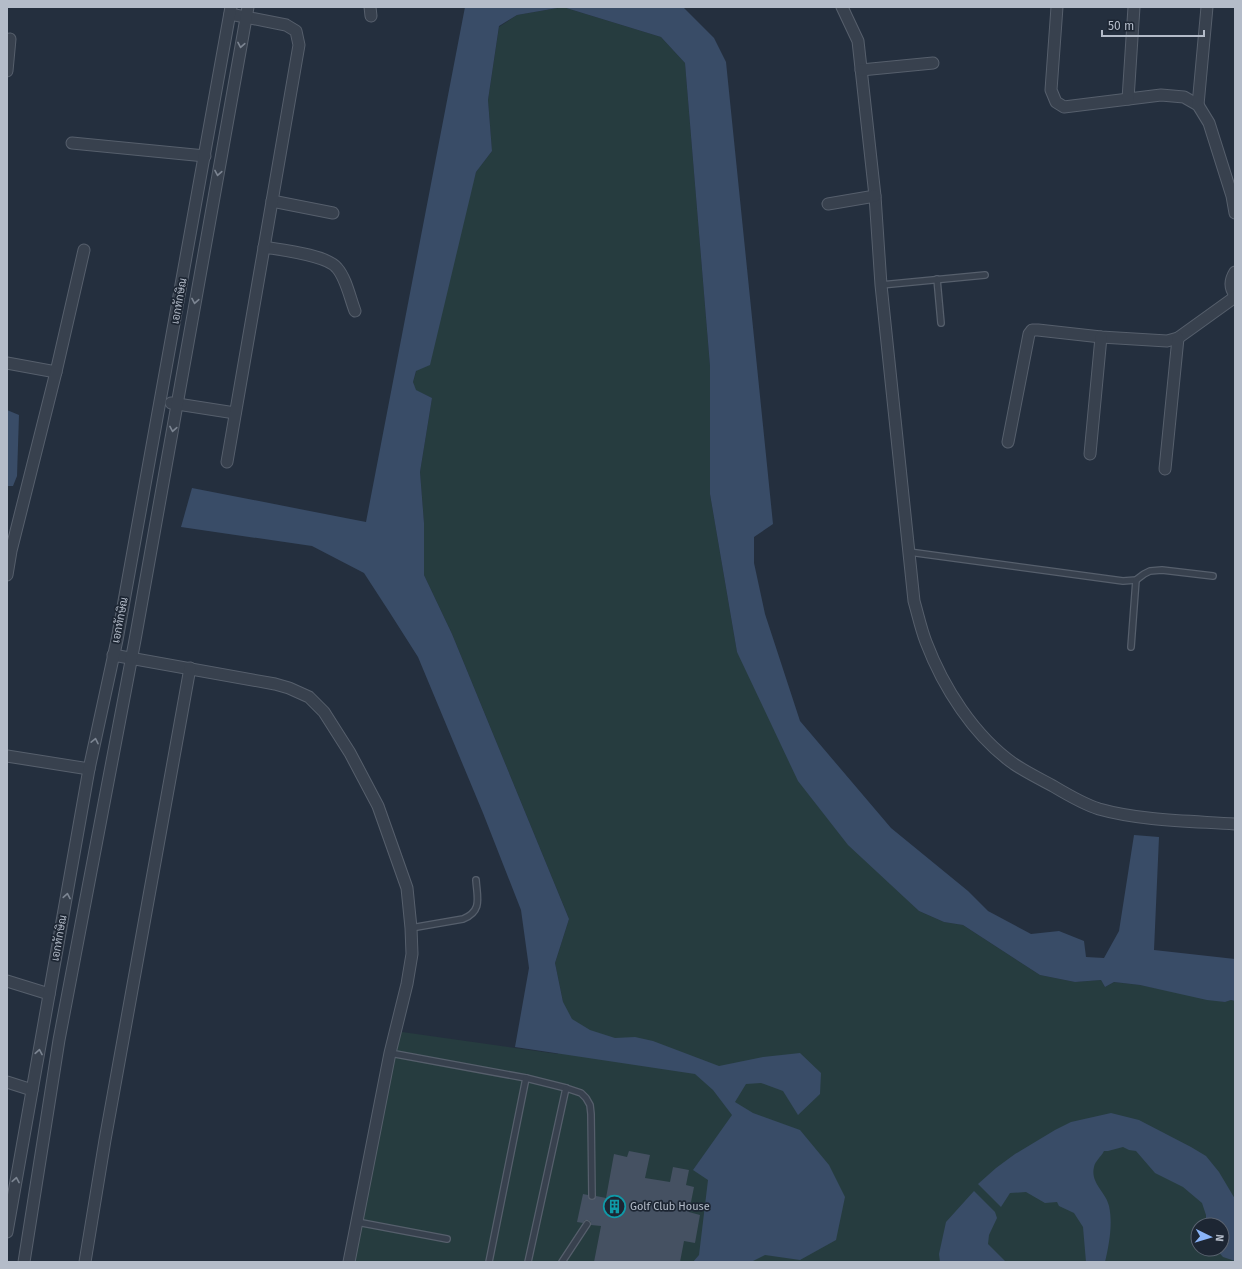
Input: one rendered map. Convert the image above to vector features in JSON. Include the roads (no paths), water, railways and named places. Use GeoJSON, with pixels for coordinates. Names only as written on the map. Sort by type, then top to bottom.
{"type":"FeatureCollection","features":[{"type":"Feature","properties":{"kind":"street"},"geometry":{"type":"LineString","coordinates":[[842,7],[858,41],[875,196],[881,285],[914,601],[926,642],[941,675],[959,708],[995,747],[1013,763],[1030,774],[1084,803],[1100,809],[1148,818],[1235,824]]}},
{"type":"Feature","properties":{"kind":"street"},"geometry":{"type":"LineString","coordinates":[[1057,7],[1051,90],[1056,102],[1064,107],[1161,95],[1184,97],[1198,104]]}},
{"type":"Feature","properties":{"kind":"street"},"geometry":{"type":"LineString","coordinates":[[1128,99],[1134,7]]}},
{"type":"Feature","properties":{"kind":"street"},"geometry":{"type":"LineString","coordinates":[[1207,7],[1198,104],[1208,123],[1232,196],[1235,213]]}},
{"type":"Feature","properties":{"kind":"street"},"geometry":{"type":"LineString","coordinates":[[227,462],[299,44],[296,31],[286,25],[247,12],[230,10]]}},
{"type":"Feature","properties":{"kind":"street","name":"เอกทักษิณ"},"geometry":{"type":"LineString","coordinates":[[7,1228],[89,769],[113,654],[161,402],[230,10]]}},
{"type":"Feature","properties":{"kind":"street"},"geometry":{"type":"LineString","coordinates":[[24,1262],[59,1040],[131,658],[247,12]]}},
{"type":"Feature","properties":{"kind":"street"},"geometry":{"type":"LineString","coordinates":[[7,71],[10,39]]}},
{"type":"Feature","properties":{"kind":"street"},"geometry":{"type":"LineString","coordinates":[[861,70],[933,63]]}},
{"type":"Feature","properties":{"kind":"street"},"geometry":{"type":"LineString","coordinates":[[72,143],[205,156]]}},
{"type":"Feature","properties":{"kind":"street"},"geometry":{"type":"LineString","coordinates":[[828,204],[875,196]]}},
{"type":"Feature","properties":{"kind":"street"},"geometry":{"type":"LineString","coordinates":[[272,201],[333,213]]}},
{"type":"Feature","properties":{"kind":"street"},"geometry":{"type":"LineString","coordinates":[[264,247],[320,258],[331,262],[342,276],[355,311]]}},
{"type":"Feature","properties":{"kind":"street"},"geometry":{"type":"LineString","coordinates":[[7,575],[13,543],[56,372],[84,250]]}},
{"type":"Feature","properties":{"kind":"street"},"geometry":{"type":"LineString","coordinates":[[1008,442],[1029,334],[1032,330],[1101,337],[1167,341],[1178,338],[1235,296],[1231,285],[1235,272]]}},
{"type":"Feature","properties":{"kind":"street"},"geometry":{"type":"LineString","coordinates":[[1090,454],[1101,337]]}},
{"type":"Feature","properties":{"kind":"street"},"geometry":{"type":"LineString","coordinates":[[1165,468],[1178,338]]}},
{"type":"Feature","properties":{"kind":"street"},"geometry":{"type":"LineString","coordinates":[[7,363],[56,372]]}},
{"type":"Feature","properties":{"kind":"street"},"geometry":{"type":"LineString","coordinates":[[161,402],[235,413]]}},
{"type":"Feature","properties":{"kind":"street"},"geometry":{"type":"LineString","coordinates":[[113,654],[275,684],[289,688],[309,697],[324,712],[350,753],[378,806],[407,888],[412,954],[407,984],[390,1053],[349,1262]]}},
{"type":"Feature","properties":{"kind":"street"},"geometry":{"type":"LineString","coordinates":[[85,1262],[105,1140],[190,668]]}},
{"type":"Feature","properties":{"kind":"street"},"geometry":{"type":"LineString","coordinates":[[7,756],[89,769]]}},
{"type":"Feature","properties":{"kind":"street"},"geometry":{"type":"LineString","coordinates":[[7,980],[49,994]]}},
{"type":"Feature","properties":{"kind":"street"},"geometry":{"type":"LineString","coordinates":[[7,1082],[32,1090]]}},
{"type":"Feature","properties":{"kind":"lane"},"geometry":{"type":"LineString","coordinates":[[881,285],[985,275]]}},
{"type":"Feature","properties":{"kind":"lane"},"geometry":{"type":"LineString","coordinates":[[937,279],[940,324]]}},
{"type":"Feature","properties":{"kind":"lane"},"geometry":{"type":"LineString","coordinates":[[909,552],[1123,581],[1136,580],[1150,571],[1162,570],[1213,576]]}},
{"type":"Feature","properties":{"kind":"lane"},"geometry":{"type":"LineString","coordinates":[[1131,647],[1136,580]]}},
{"type":"Feature","properties":{"kind":"lane"},"geometry":{"type":"LineString","coordinates":[[411,928],[463,919],[471,916],[476,909],[478,901],[476,880]]}},
{"type":"Feature","properties":{"kind":"lane"},"geometry":{"type":"LineString","coordinates":[[390,1053],[526,1078],[581,1093],[590,1105],[592,1137],[592,1196]]}},
{"type":"Feature","properties":{"kind":"lane"},"geometry":{"type":"LineString","coordinates":[[488,1262],[526,1078]]}},
{"type":"Feature","properties":{"kind":"lane"},"geometry":{"type":"LineString","coordinates":[[528,1262],[566,1088]]}},
{"type":"Feature","properties":{"kind":"lane"},"geometry":{"type":"LineString","coordinates":[[357,1222],[447,1239]]}},
{"type":"Feature","properties":{"kind":"lane"},"geometry":{"type":"LineString","coordinates":[[562,1262],[587,1224]]}},
{"type":"Feature","properties":{"kind":"water"},"geometry":{"type":"Polygon","coordinates":[[[465,7],[563,7],[517,15],[499,26],[488,100],[492,151],[476,172],[430,365],[416,371],[413,382],[416,390],[432,398],[420,472],[424,523],[424,575],[452,634],[569,919],[555,963],[563,1002],[572,1019],[590,1030],[615,1038],[635,1037],[653,1041],[719,1066],[763,1057],[800,1053],[821,1073],[820,1094],[798,1115],[783,1091],[761,1083],[746,1084],[735,1102],[753,1113],[800,1130],[829,1165],[845,1197],[836,1240],[800,1260],[765,1255],[751,1262],[693,1262],[699,1255],[708,1180],[693,1170],[732,1115],[713,1090],[695,1074],[515,1047],[529,968],[521,910],[483,813],[418,657],[364,573],[312,546],[181,527],[192,488],[366,522],[465,7]]]}},
{"type":"Feature","properties":{"kind":"water"},"geometry":{"type":"Polygon","coordinates":[[[563,7],[683,7],[714,38],[726,62],[773,524],[754,537],[754,563],[765,614],[800,721],[891,828],[968,891],[988,911],[1031,934],[1059,931],[1084,941],[1086,957],[1104,958],[1119,931],[1134,835],[1159,837],[1154,950],[1235,959],[1235,1001],[1231,1000],[1225,1002],[1207,1000],[1140,985],[1114,982],[1105,987],[1101,980],[1075,982],[1040,975],[963,925],[944,922],[919,911],[848,845],[798,781],[737,652],[710,494],[710,366],[685,63],[661,37],[563,7]]]}},
{"type":"Feature","properties":{"kind":"water"},"geometry":{"type":"Polygon","coordinates":[[[7,410],[19,415],[17,476],[13,486],[7,486],[7,410]]]}},
{"type":"Feature","properties":{"kind":"water"},"geometry":{"type":"Polygon","coordinates":[[[1111,1113],[1139,1120],[1206,1156],[1219,1172],[1235,1199],[1235,1261],[1223,1257],[1230,1257],[1230,1217],[1206,1217],[1202,1203],[1183,1187],[1155,1173],[1136,1151],[1123,1147],[1104,1151],[1094,1167],[1093,1173],[1096,1183],[1105,1196],[1109,1206],[1111,1220],[1105,1262],[1086,1262],[1083,1227],[1074,1213],[1059,1206],[1057,1202],[1045,1203],[1026,1192],[1010,1193],[1001,1207],[978,1184],[1015,1154],[1071,1122],[1111,1113]]]}},
{"type":"Feature","properties":{"kind":"water"},"geometry":{"type":"Polygon","coordinates":[[[974,1191],[995,1212],[997,1218],[989,1235],[988,1244],[1006,1262],[940,1262],[939,1254],[946,1222],[974,1191]]]}},
{"type":"Feature","properties":{"kind":"place","name":"Golf Club House"},"geometry":{"type":"Point","coordinates":[615,1206]}}]}
